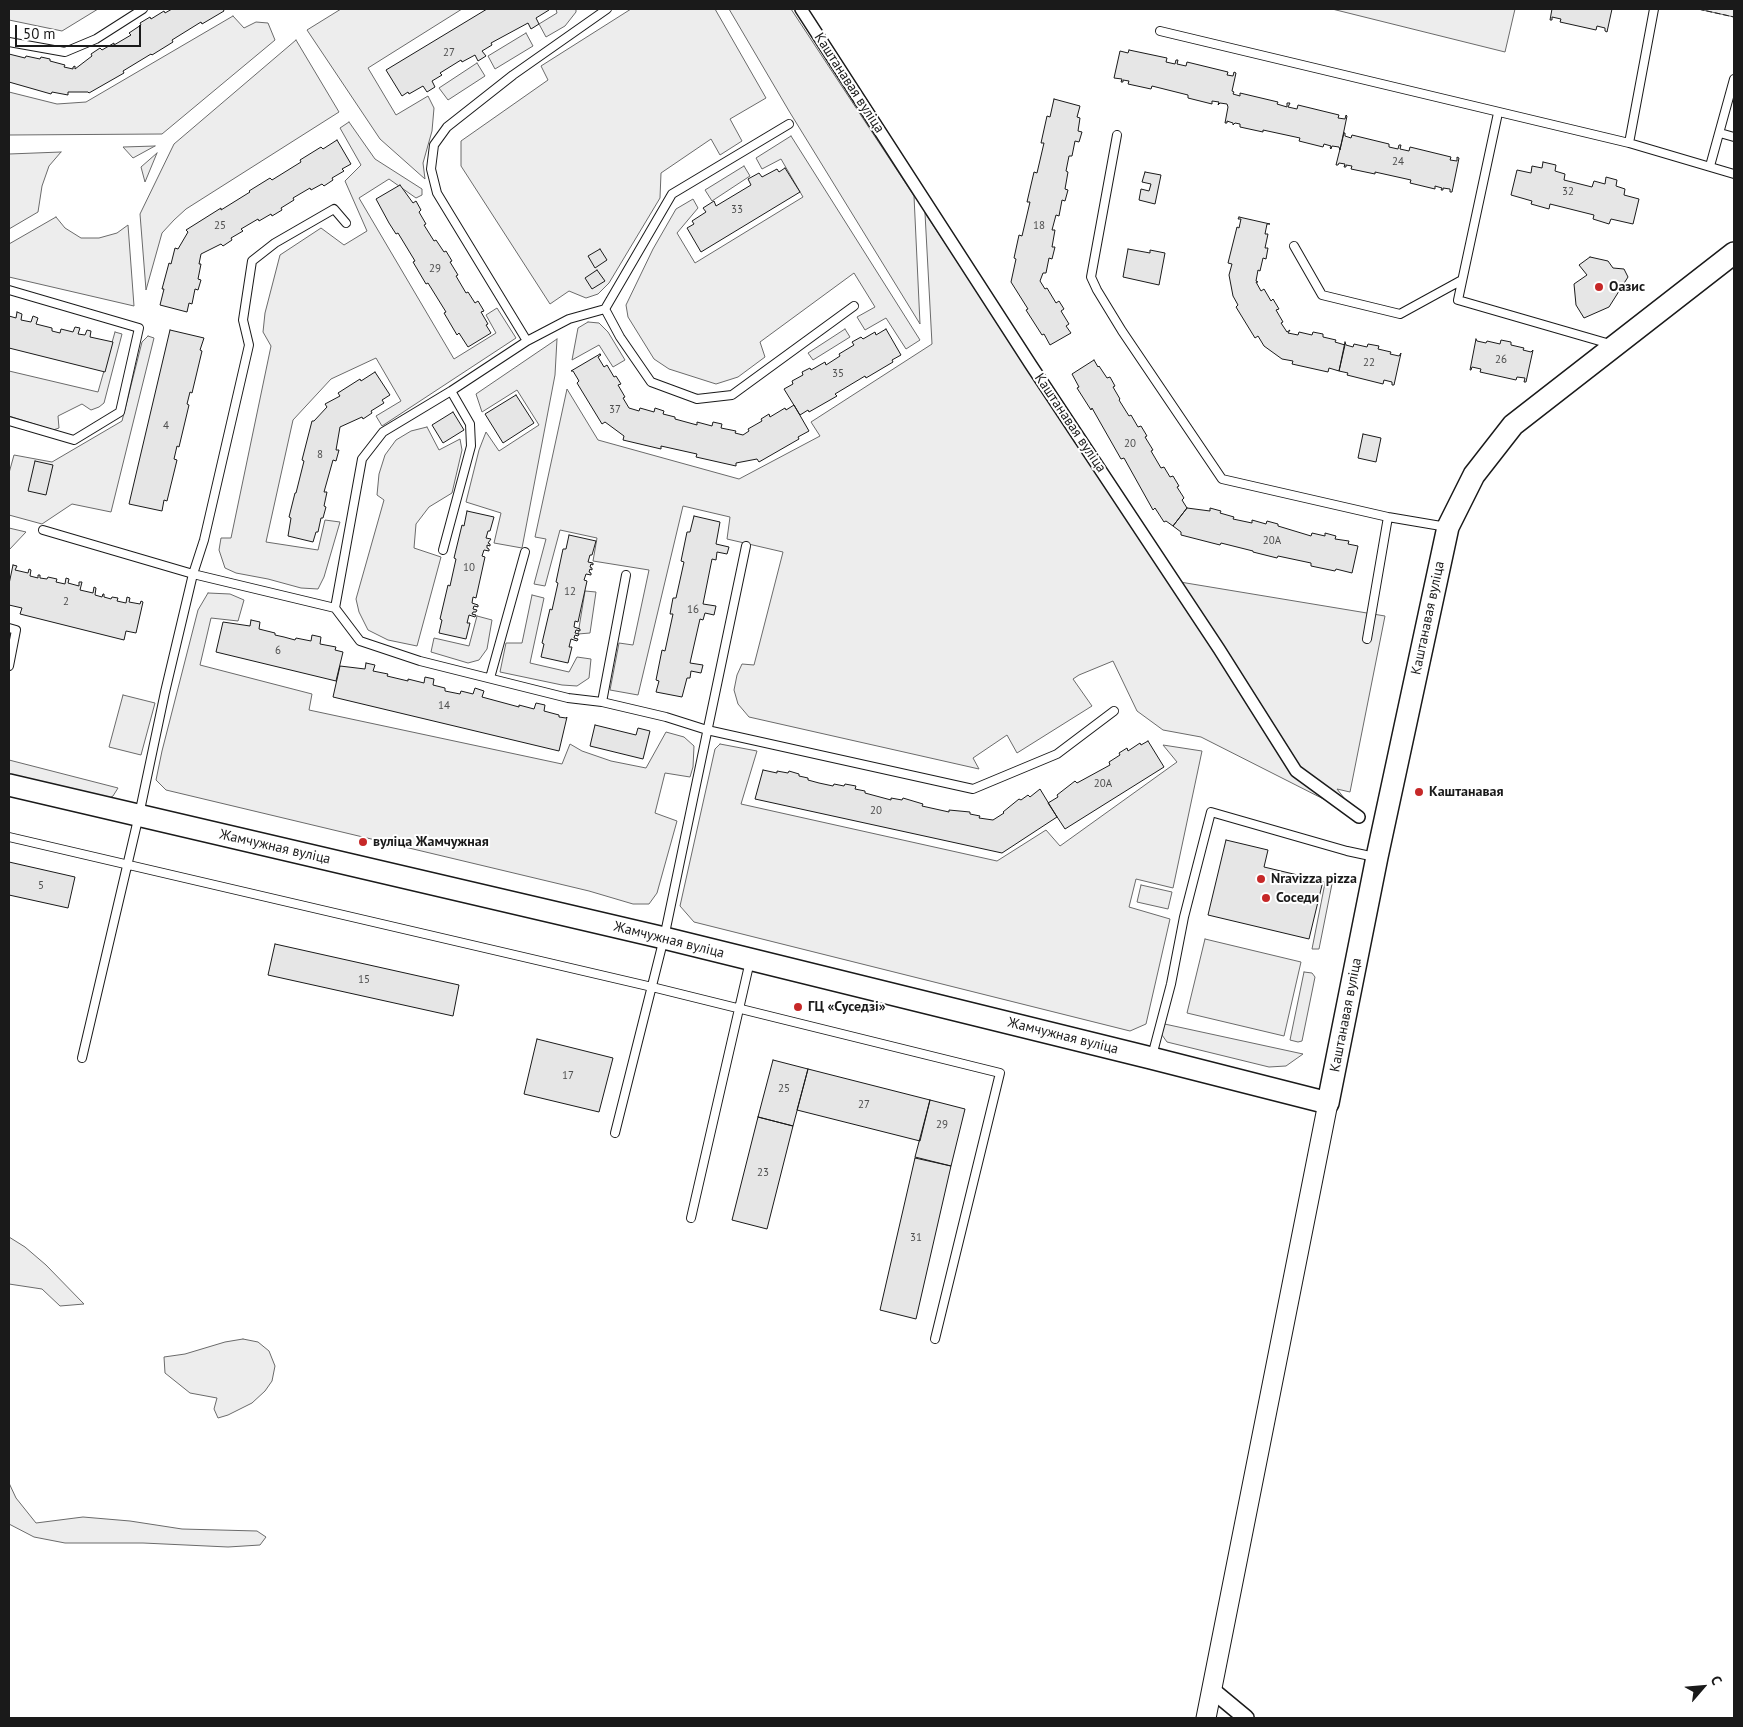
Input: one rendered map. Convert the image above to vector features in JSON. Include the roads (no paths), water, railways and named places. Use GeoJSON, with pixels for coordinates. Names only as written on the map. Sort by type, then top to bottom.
{"type":"FeatureCollection","features":[{"type":"Feature","properties":{"kind":"main road","name":"Каштанавая вуліца"},"geometry":{"type":"LineString","coordinates":[[1328,1103],[1377,857],[1448,527],[1474,476],[1513,425],[1734,253]]}},
{"type":"Feature","properties":{"kind":"main road","name":"Жамчужная вуліца"},"geometry":{"type":"LineString","coordinates":[[9,785],[664,938],[1328,1103]]}},
{"type":"Feature","properties":{"kind":"street","name":"Каштанавая вуліца"},"geometry":{"type":"LineString","coordinates":[[802,9],[1031,365],[1219,649],[1296,771],[1359,817]]}},
{"type":"Feature","properties":{"kind":"street"},"geometry":{"type":"LineString","coordinates":[[1206,1718],[1328,1103]]}},
{"type":"Feature","properties":{"kind":"street"},"geometry":{"type":"LineString","coordinates":[[1211,1689],[1246,1718]]}},
{"type":"Feature","properties":{"kind":"lane"},"geometry":{"type":"LineString","coordinates":[[9,42],[65,52],[96,40],[143,9]]}},
{"type":"Feature","properties":{"kind":"lane"},"geometry":{"type":"LineString","coordinates":[[527,341],[437,193],[431,170],[434,145],[447,127],[513,75],[607,9]]}},
{"type":"Feature","properties":{"kind":"lane"},"geometry":{"type":"LineString","coordinates":[[1629,144],[1654,9]]}},
{"type":"Feature","properties":{"kind":"lane"},"geometry":{"type":"LineString","coordinates":[[1160,31],[1629,144],[1734,174]]}},
{"type":"Feature","properties":{"kind":"lane"},"geometry":{"type":"LineString","coordinates":[[1710,166],[1734,79]]}},
{"type":"Feature","properties":{"kind":"lane"},"geometry":{"type":"LineString","coordinates":[[1498,113],[1458,300],[1614,346]]}},
{"type":"Feature","properties":{"kind":"lane"},"geometry":{"type":"LineString","coordinates":[[336,608],[362,459],[383,432],[451,391],[527,341],[569,319],[606,309],[672,194],[789,124]]}},
{"type":"Feature","properties":{"kind":"lane"},"geometry":{"type":"LineString","coordinates":[[1720,133],[1734,137]]}},
{"type":"Feature","properties":{"kind":"lane"},"geometry":{"type":"LineString","coordinates":[[1117,135],[1091,277],[1122,331],[1222,479],[1388,517],[1448,527]]}},
{"type":"Feature","properties":{"kind":"lane"},"geometry":{"type":"LineString","coordinates":[[82,1058],[193,574],[204,540],[249,345],[243,320],[252,261],[275,243],[334,209],[346,223]]}},
{"type":"Feature","properties":{"kind":"lane"},"geometry":{"type":"LineString","coordinates":[[1294,246],[1322,296],[1400,314],[1462,280]]}},
{"type":"Feature","properties":{"kind":"lane"},"geometry":{"type":"LineString","coordinates":[[9,290],[139,328],[120,412],[74,440],[9,421]]}},
{"type":"Feature","properties":{"kind":"lane"},"geometry":{"type":"LineString","coordinates":[[606,309],[620,337],[651,382],[696,399],[732,395],[854,306]]}},
{"type":"Feature","properties":{"kind":"lane"},"geometry":{"type":"LineString","coordinates":[[443,550],[471,446],[470,424],[451,391]]}},
{"type":"Feature","properties":{"kind":"lane"},"geometry":{"type":"LineString","coordinates":[[1367,639],[1388,517]]}},
{"type":"Feature","properties":{"kind":"lane"},"geometry":{"type":"LineString","coordinates":[[43,530],[193,574],[336,608],[360,641],[420,661],[568,698],[602,702],[666,717],[707,730],[973,790],[1057,754],[1114,712]]}},
{"type":"Feature","properties":{"kind":"lane"},"geometry":{"type":"LineString","coordinates":[[615,1133],[664,938],[746,546]]}},
{"type":"Feature","properties":{"kind":"lane"},"geometry":{"type":"LineString","coordinates":[[490,678],[525,552]]}},
{"type":"Feature","properties":{"kind":"lane"},"geometry":{"type":"LineString","coordinates":[[602,702],[626,575]]}},
{"type":"Feature","properties":{"kind":"lane"},"geometry":{"type":"LineString","coordinates":[[9,628],[16,630],[9,666]]}},
{"type":"Feature","properties":{"kind":"lane"},"geometry":{"type":"LineString","coordinates":[[1151,1058],[1171,984],[1184,917],[1211,812],[1347,851],[1377,857]]}},
{"type":"Feature","properties":{"kind":"lane"},"geometry":{"type":"LineString","coordinates":[[9,837],[652,987],[1000,1073],[935,1339]]}},
{"type":"Feature","properties":{"kind":"lane"},"geometry":{"type":"LineString","coordinates":[[691,1218],[750,959]]}},
{"type":"Feature","properties":{"kind":"place","name":"Оазис"},"geometry":{"type":"Point","coordinates":[1599,287]}},
{"type":"Feature","properties":{"kind":"place","name":"Каштанавая"},"geometry":{"type":"Point","coordinates":[1419,792]}},
{"type":"Feature","properties":{"kind":"place","name":"вуліца Жамчужная"},"geometry":{"type":"Point","coordinates":[363,842]}},
{"type":"Feature","properties":{"kind":"place","name":"Nravizza pizza"},"geometry":{"type":"Point","coordinates":[1261,879]}},
{"type":"Feature","properties":{"kind":"place","name":"Соседи"},"geometry":{"type":"Point","coordinates":[1266,898]}},
{"type":"Feature","properties":{"kind":"place","name":"ГЦ «Суседзі»"},"geometry":{"type":"Point","coordinates":[798,1007]}}]}
